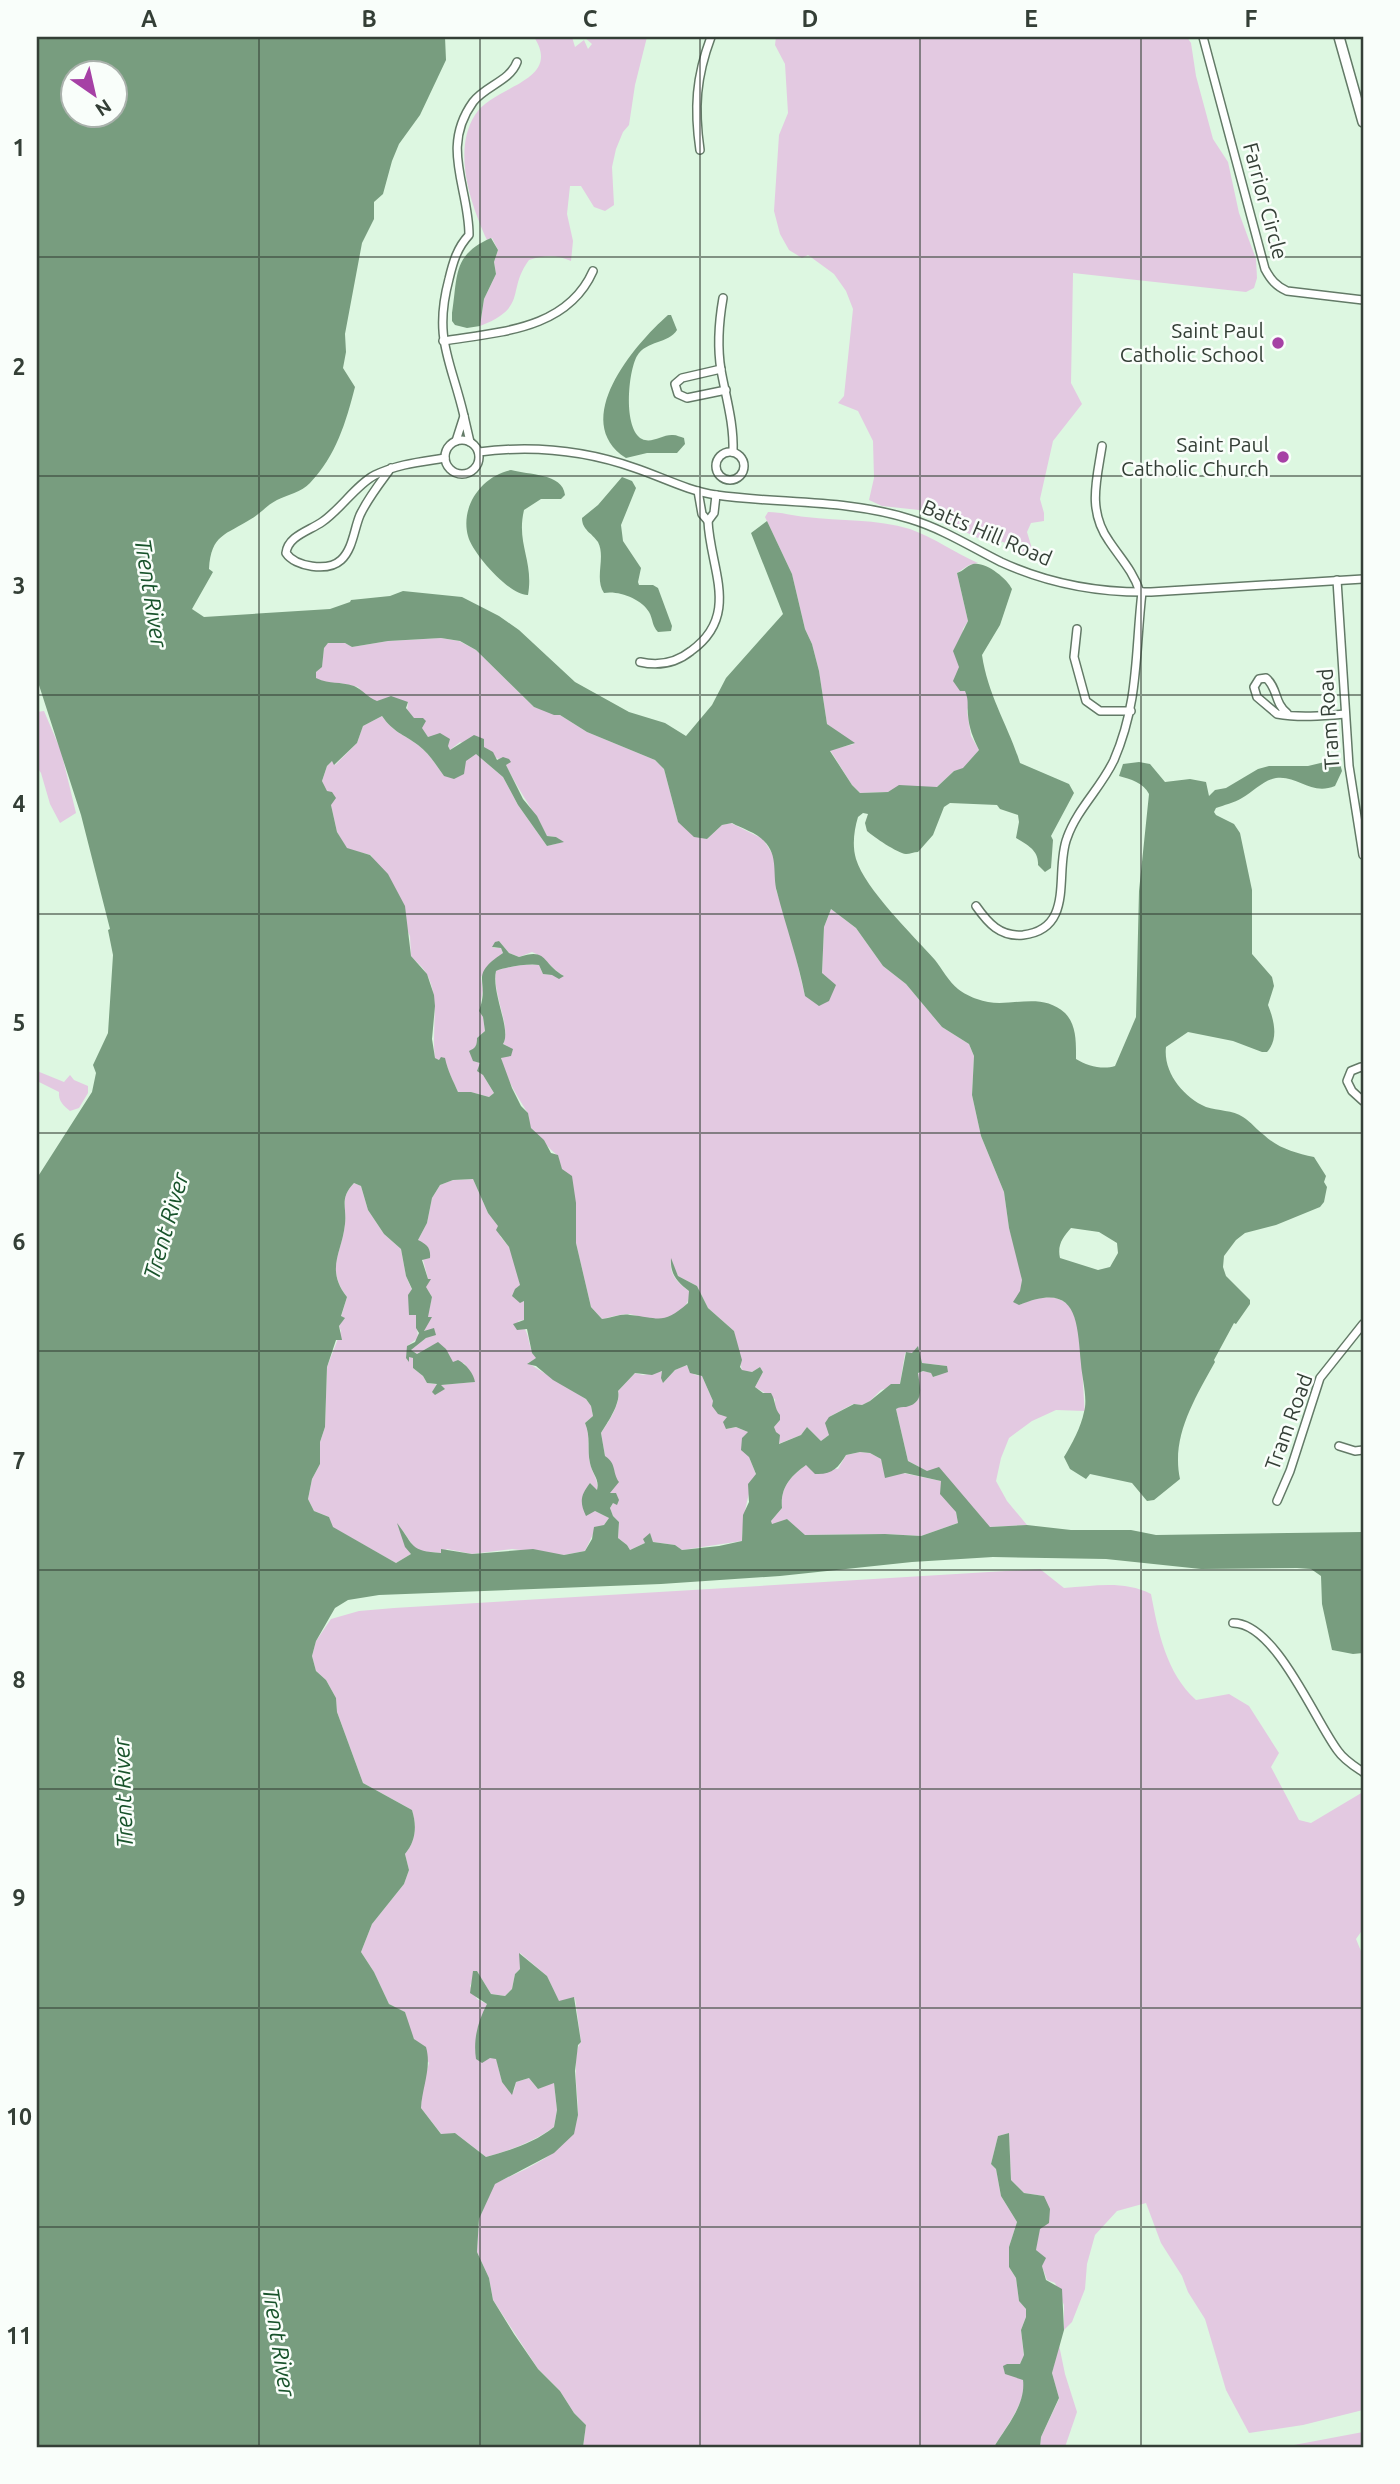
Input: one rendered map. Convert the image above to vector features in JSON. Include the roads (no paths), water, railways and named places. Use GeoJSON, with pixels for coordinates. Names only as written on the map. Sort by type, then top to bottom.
{"type":"FeatureCollection","features":[{"type":"Feature","properties":{"kind":"street"},"geometry":{"type":"LineString","coordinates":[[700,150],[696,99],[701,66],[711,37]]}},
{"type":"Feature","properties":{"kind":"street","name":"Farrior Circle"},"geometry":{"type":"LineString","coordinates":[[1203,37],[1269,278],[1287,291],[1363,300]]}},
{"type":"Feature","properties":{"kind":"street"},"geometry":{"type":"LineString","coordinates":[[1339,37],[1363,122]]}},
{"type":"Feature","properties":{"kind":"street"},"geometry":{"type":"LineString","coordinates":[[464,416],[456,441],[447,448],[445,458],[446,464],[454,473],[465,475],[479,464],[479,452],[470,442],[464,416],[443,341],[442,320],[446,289],[458,246],[469,235],[468,212],[457,164],[458,137],[473,102],[515,68],[517,62]]}},
{"type":"Feature","properties":{"kind":"street"},"geometry":{"type":"LineString","coordinates":[[443,341],[505,331],[545,319],[575,298],[593,271]]}},
{"type":"Feature","properties":{"kind":"street"},"geometry":{"type":"LineString","coordinates":[[723,298],[719,328],[721,369],[732,417],[733,452]]}},
{"type":"Feature","properties":{"kind":"street"},"geometry":{"type":"LineString","coordinates":[[721,369],[682,378],[675,384],[678,394],[687,398],[726,390]]}},
{"type":"Feature","properties":{"kind":"street"},"geometry":{"type":"LineString","coordinates":[[456,441],[470,442]]}},
{"type":"Feature","properties":{"kind":"street"},"geometry":{"type":"LineString","coordinates":[[975,906],[988,923],[999,931],[1013,935],[1034,932],[1053,917],[1061,897],[1061,861],[1066,838],[1107,774],[1131,711],[1141,592],[1132,570],[1111,545],[1098,522],[1094,486],[1102,446]]}},
{"type":"Feature","properties":{"kind":"street","name":"Batts Hill Road"},"geometry":{"type":"LineString","coordinates":[[479,452],[529,447],[569,451],[626,465],[716,495],[852,507],[893,514],[931,526],[1003,563],[1042,578],[1084,588],[1141,592],[1363,579]]}},
{"type":"Feature","properties":{"kind":"street"},"geometry":{"type":"LineString","coordinates":[[733,452],[741,457],[743,470],[738,477],[729,479],[721,476],[717,464],[724,453],[733,452]]}},
{"type":"Feature","properties":{"kind":"street"},"geometry":{"type":"LineString","coordinates":[[391,468],[360,514],[349,548],[340,562],[330,566],[309,565],[290,559],[286,553],[287,546],[321,523],[371,477],[391,468],[445,458]]}},
{"type":"Feature","properties":{"kind":"street"},"geometry":{"type":"LineString","coordinates":[[727,496],[729,479]]}},
{"type":"Feature","properties":{"kind":"street"},"geometry":{"type":"LineString","coordinates":[[360,488],[371,497]]}},
{"type":"Feature","properties":{"kind":"street"},"geometry":{"type":"LineString","coordinates":[[640,662],[654,665],[682,657],[703,641],[718,617],[720,595],[709,542],[708,521],[702,514],[698,491]]}},
{"type":"Feature","properties":{"kind":"street"},"geometry":{"type":"LineString","coordinates":[[708,521],[714,513],[716,495]]}},
{"type":"Feature","properties":{"kind":"street","name":"Tram Road"},"geometry":{"type":"LineString","coordinates":[[1337,580],[1350,772],[1363,855]]}},
{"type":"Feature","properties":{"kind":"street"},"geometry":{"type":"LineString","coordinates":[[1077,629],[1074,657],[1086,701],[1100,711],[1131,711]]}},
{"type":"Feature","properties":{"kind":"street"},"geometry":{"type":"LineString","coordinates":[[1287,713],[1277,714],[1257,697],[1254,687],[1259,679],[1266,678],[1272,682],[1278,703],[1287,713],[1299,718],[1345,714]]}},
{"type":"Feature","properties":{"kind":"street"},"geometry":{"type":"LineString","coordinates":[[1363,1068],[1351,1071],[1348,1081],[1352,1091],[1363,1101]]}},
{"type":"Feature","properties":{"kind":"street","name":"Tram Road"},"geometry":{"type":"LineString","coordinates":[[1277,1501],[1290,1471],[1320,1378],[1363,1325]]}},
{"type":"Feature","properties":{"kind":"street"},"geometry":{"type":"LineString","coordinates":[[1339,1446],[1355,1451],[1363,1450]]}},
{"type":"Feature","properties":{"kind":"street"},"geometry":{"type":"LineString","coordinates":[[1233,1623],[1240,1623],[1259,1635],[1276,1652],[1338,1752],[1363,1772]]}},
{"type":"Feature","properties":{"kind":"water","name":"Trent River"},"geometry":{"type":"Polygon","coordinates":[[[37,37],[445,37],[446,60],[420,115],[399,144],[383,194],[374,202],[374,219],[362,243],[345,334],[343,368],[355,387],[339,438],[327,462],[307,486],[273,502],[217,542],[210,557],[209,569],[213,572],[192,609],[204,617],[330,609],[351,600],[390,596],[403,591],[462,597],[519,630],[575,682],[629,712],[665,723],[686,736],[712,705],[726,678],[783,614],[751,533],[767,521],[792,574],[805,629],[819,671],[827,724],[855,743],[830,751],[860,793],[888,792],[899,785],[937,787],[954,771],[963,768],[979,750],[969,724],[965,691],[960,691],[953,681],[959,667],[953,651],[968,621],[957,573],[973,564],[989,568],[1001,575],[1012,589],[1000,625],[982,655],[993,697],[1020,763],[1069,784],[1074,793],[1051,836],[1051,868],[1045,872],[1038,865],[1037,856],[1032,849],[1016,838],[1018,815],[1000,809],[997,805],[950,803],[944,807],[933,835],[918,852],[908,854],[892,848],[867,831],[865,823],[868,814],[863,813],[858,817],[855,827],[856,859],[879,898],[958,989],[988,1002],[1033,1001],[1055,1006],[1065,1013],[1072,1023],[1076,1059],[1100,1067],[1115,1066],[1136,1017],[1139,891],[1149,794],[1140,784],[1119,776],[1123,764],[1150,764],[1165,782],[1190,779],[1206,782],[1209,796],[1215,790],[1226,788],[1258,769],[1269,766],[1308,766],[1329,761],[1340,764],[1342,771],[1335,786],[1319,789],[1291,779],[1271,779],[1239,800],[1216,808],[1214,812],[1234,824],[1240,833],[1252,890],[1252,954],[1272,977],[1274,986],[1268,1005],[1273,1023],[1273,1041],[1267,1052],[1262,1052],[1233,1041],[1188,1032],[1166,1047],[1168,1066],[1176,1083],[1198,1103],[1239,1115],[1281,1147],[1314,1157],[1326,1176],[1324,1182],[1327,1187],[1324,1202],[1320,1207],[1276,1225],[1245,1233],[1224,1256],[1226,1276],[1250,1300],[1250,1304],[1236,1324],[1234,1323],[1186,1419],[1179,1448],[1180,1479],[1154,1500],[1147,1501],[1132,1483],[1090,1474],[1086,1479],[1070,1469],[1064,1457],[1083,1418],[1085,1407],[1078,1332],[1070,1308],[1063,1301],[1053,1298],[1019,1305],[1013,1302],[1020,1291],[1022,1280],[1009,1228],[1004,1192],[981,1136],[972,1095],[974,1056],[969,1044],[942,1027],[906,984],[883,966],[856,928],[831,909],[824,927],[822,973],[836,985],[829,1001],[819,1006],[805,996],[777,892],[772,853],[764,841],[732,823],[722,825],[707,839],[694,837],[678,822],[664,769],[655,760],[587,732],[560,715],[534,707],[476,650],[460,641],[441,638],[388,641],[352,647],[345,643],[328,643],[324,648],[322,667],[316,672],[316,678],[354,686],[377,701],[391,696],[408,702],[406,708],[414,718],[423,718],[426,721],[422,728],[428,737],[440,733],[450,739],[450,750],[474,735],[484,739],[484,747],[493,752],[497,760],[503,757],[509,759],[511,762],[506,765],[523,799],[537,816],[547,836],[564,842],[547,846],[518,805],[503,777],[476,754],[466,761],[464,774],[454,779],[444,776],[426,752],[394,729],[382,716],[363,726],[357,743],[334,765],[332,761],[327,766],[322,781],[327,791],[332,792],[336,798],[331,805],[337,832],[347,848],[370,855],[388,874],[405,906],[411,956],[427,974],[434,995],[432,1039],[435,1058],[445,1058],[458,1092],[489,1097],[494,1093],[483,1075],[477,1071],[480,1063],[473,1061],[469,1051],[475,1047],[477,1038],[485,1031],[483,1017],[479,1011],[483,973],[492,961],[503,953],[501,948],[492,947],[495,942],[499,941],[509,953],[519,957],[528,954],[540,955],[564,976],[559,979],[543,974],[539,965],[496,971],[496,990],[505,1030],[503,1044],[513,1049],[511,1056],[501,1058],[512,1088],[521,1106],[528,1113],[531,1128],[544,1140],[551,1153],[558,1155],[562,1169],[572,1176],[576,1203],[576,1243],[591,1307],[602,1319],[620,1315],[667,1317],[688,1303],[689,1291],[675,1277],[671,1258],[678,1276],[697,1286],[708,1308],[734,1331],[742,1370],[752,1372],[760,1367],[763,1372],[755,1387],[773,1396],[780,1415],[780,1420],[774,1427],[780,1435],[779,1444],[801,1435],[807,1427],[821,1441],[829,1435],[825,1423],[829,1417],[854,1404],[862,1405],[870,1401],[891,1384],[900,1384],[906,1352],[912,1353],[918,1346],[922,1363],[947,1366],[948,1372],[933,1377],[931,1373],[918,1373],[919,1398],[912,1405],[896,1409],[908,1461],[927,1471],[939,1467],[990,1527],[1027,1525],[1071,1530],[1131,1530],[1156,1535],[1363,1532],[1363,1653],[1353,1654],[1332,1650],[1322,1604],[1321,1576],[1311,1569],[1201,1569],[1106,1559],[993,1557],[661,1584],[379,1595],[348,1600],[335,1608],[316,1641],[312,1656],[316,1671],[326,1680],[336,1698],[337,1712],[363,1783],[412,1810],[415,1822],[413,1839],[405,1854],[409,1870],[404,1884],[372,1924],[361,1952],[389,2004],[405,2012],[414,2039],[426,2047],[427,2070],[421,2108],[441,2134],[455,2133],[486,2157],[530,2142],[554,2127],[557,2110],[554,2083],[538,2089],[529,2078],[516,2082],[512,2095],[502,2082],[496,2059],[490,2058],[482,2063],[476,2059],[477,2030],[487,2004],[470,1993],[473,1971],[477,1971],[491,1994],[505,1996],[512,1989],[515,1974],[520,1969],[519,1953],[547,1976],[559,2001],[574,1997],[581,2042],[578,2045],[575,2071],[578,2115],[574,2134],[554,2153],[495,2184],[479,2219],[477,2252],[489,2278],[493,2300],[514,2334],[538,2369],[560,2391],[574,2413],[586,2425],[583,2447],[37,2447],[37,1178],[92,1092],[96,1073],[93,1065],[108,1033],[113,955],[108,930],[110,929],[81,815],[37,679],[37,37]],[[473,1179],[453,1180],[440,1185],[432,1198],[427,1223],[418,1240],[430,1251],[430,1258],[422,1260],[428,1279],[431,1279],[426,1287],[432,1297],[428,1317],[432,1317],[424,1331],[434,1328],[436,1335],[426,1338],[411,1350],[417,1354],[438,1342],[446,1349],[453,1362],[458,1360],[467,1367],[475,1382],[441,1385],[445,1389],[435,1395],[432,1392],[437,1384],[427,1383],[413,1368],[413,1358],[409,1357],[409,1362],[406,1358],[407,1346],[415,1342],[419,1333],[416,1328],[416,1315],[409,1315],[408,1295],[412,1289],[406,1276],[401,1249],[384,1234],[368,1210],[361,1186],[354,1183],[345,1198],[345,1224],[336,1269],[340,1287],[347,1297],[341,1316],[345,1318],[339,1326],[342,1340],[336,1340],[327,1367],[325,1427],[320,1442],[320,1464],[312,1479],[308,1499],[314,1511],[329,1517],[333,1527],[396,1563],[411,1554],[405,1547],[397,1523],[414,1546],[423,1551],[441,1553],[441,1549],[472,1554],[533,1549],[564,1555],[585,1551],[592,1539],[594,1527],[604,1525],[609,1518],[595,1511],[586,1516],[582,1506],[583,1495],[590,1483],[597,1490],[598,1486],[590,1463],[585,1423],[593,1416],[591,1406],[586,1399],[553,1380],[536,1366],[527,1364],[536,1358],[532,1353],[527,1329],[517,1330],[513,1324],[524,1320],[524,1301],[520,1303],[512,1296],[520,1285],[509,1247],[496,1230],[498,1226],[488,1213],[473,1179]],[[1071,1228],[1060,1245],[1060,1258],[1098,1270],[1110,1267],[1118,1253],[1117,1243],[1099,1232],[1071,1228]],[[687,1365],[675,1370],[663,1383],[662,1371],[652,1375],[635,1373],[618,1391],[616,1407],[601,1433],[605,1456],[611,1462],[619,1482],[610,1493],[616,1493],[619,1500],[617,1505],[613,1503],[610,1508],[619,1522],[618,1538],[630,1550],[645,1543],[643,1539],[650,1533],[653,1542],[675,1545],[682,1550],[742,1541],[743,1515],[749,1502],[748,1484],[756,1474],[749,1457],[741,1450],[742,1438],[748,1432],[736,1427],[726,1429],[723,1422],[727,1417],[718,1414],[712,1406],[713,1401],[702,1376],[690,1373],[687,1365]],[[870,1453],[846,1455],[834,1470],[826,1473],[815,1474],[806,1465],[796,1473],[785,1488],[782,1508],[771,1521],[772,1524],[787,1519],[805,1535],[921,1536],[958,1523],[956,1512],[940,1494],[941,1481],[905,1473],[885,1478],[881,1459],[870,1453]]]}},
{"type":"Feature","properties":{"kind":"water"},"geometry":{"type":"Polygon","coordinates":[[[491,238],[498,250],[494,262],[496,274],[484,299],[480,326],[467,328],[455,325],[452,313],[459,268],[469,252],[491,238]]]}},
{"type":"Feature","properties":{"kind":"water"},"geometry":{"type":"Polygon","coordinates":[[[668,315],[671,315],[677,330],[668,338],[646,347],[637,356],[631,374],[630,413],[636,433],[642,439],[674,435],[684,438],[685,444],[677,453],[647,453],[626,458],[610,442],[604,424],[605,404],[625,364],[668,315]]]}},
{"type":"Feature","properties":{"kind":"water"},"geometry":{"type":"Polygon","coordinates":[[[511,470],[552,479],[563,488],[565,495],[561,499],[541,499],[524,510],[522,533],[529,572],[528,595],[512,589],[484,562],[471,543],[466,525],[470,504],[476,494],[491,479],[511,470]]]}},
{"type":"Feature","properties":{"kind":"water"},"geometry":{"type":"Polygon","coordinates":[[[622,477],[632,481],[636,488],[621,525],[623,541],[641,568],[639,585],[653,585],[658,588],[672,626],[671,631],[658,632],[646,607],[635,599],[623,594],[604,593],[601,587],[600,548],[584,526],[582,518],[598,505],[622,477]]]}},
{"type":"Feature","properties":{"kind":"water"},"geometry":{"type":"Polygon","coordinates":[[[1009,2133],[1011,2180],[1024,2193],[1044,2196],[1050,2209],[1049,2223],[1040,2229],[1036,2250],[1046,2258],[1042,2266],[1046,2280],[1062,2289],[1064,2330],[1052,2373],[1059,2398],[1041,2437],[1040,2447],[994,2447],[1018,2407],[1023,2389],[1023,2380],[1005,2374],[1003,2366],[1020,2364],[1024,2355],[1021,2330],[1026,2309],[1019,2301],[1016,2278],[1009,2267],[1009,2247],[1017,2222],[1001,2196],[996,2169],[991,2164],[998,2136],[1009,2133]]]}},
{"type":"Feature","properties":{"kind":"place","name":"Saint Paul Catholic School"},"geometry":{"type":"Point","coordinates":[1278,343]}},
{"type":"Feature","properties":{"kind":"place","name":"Saint Paul Catholic Church"},"geometry":{"type":"Point","coordinates":[1283,457]}}]}
